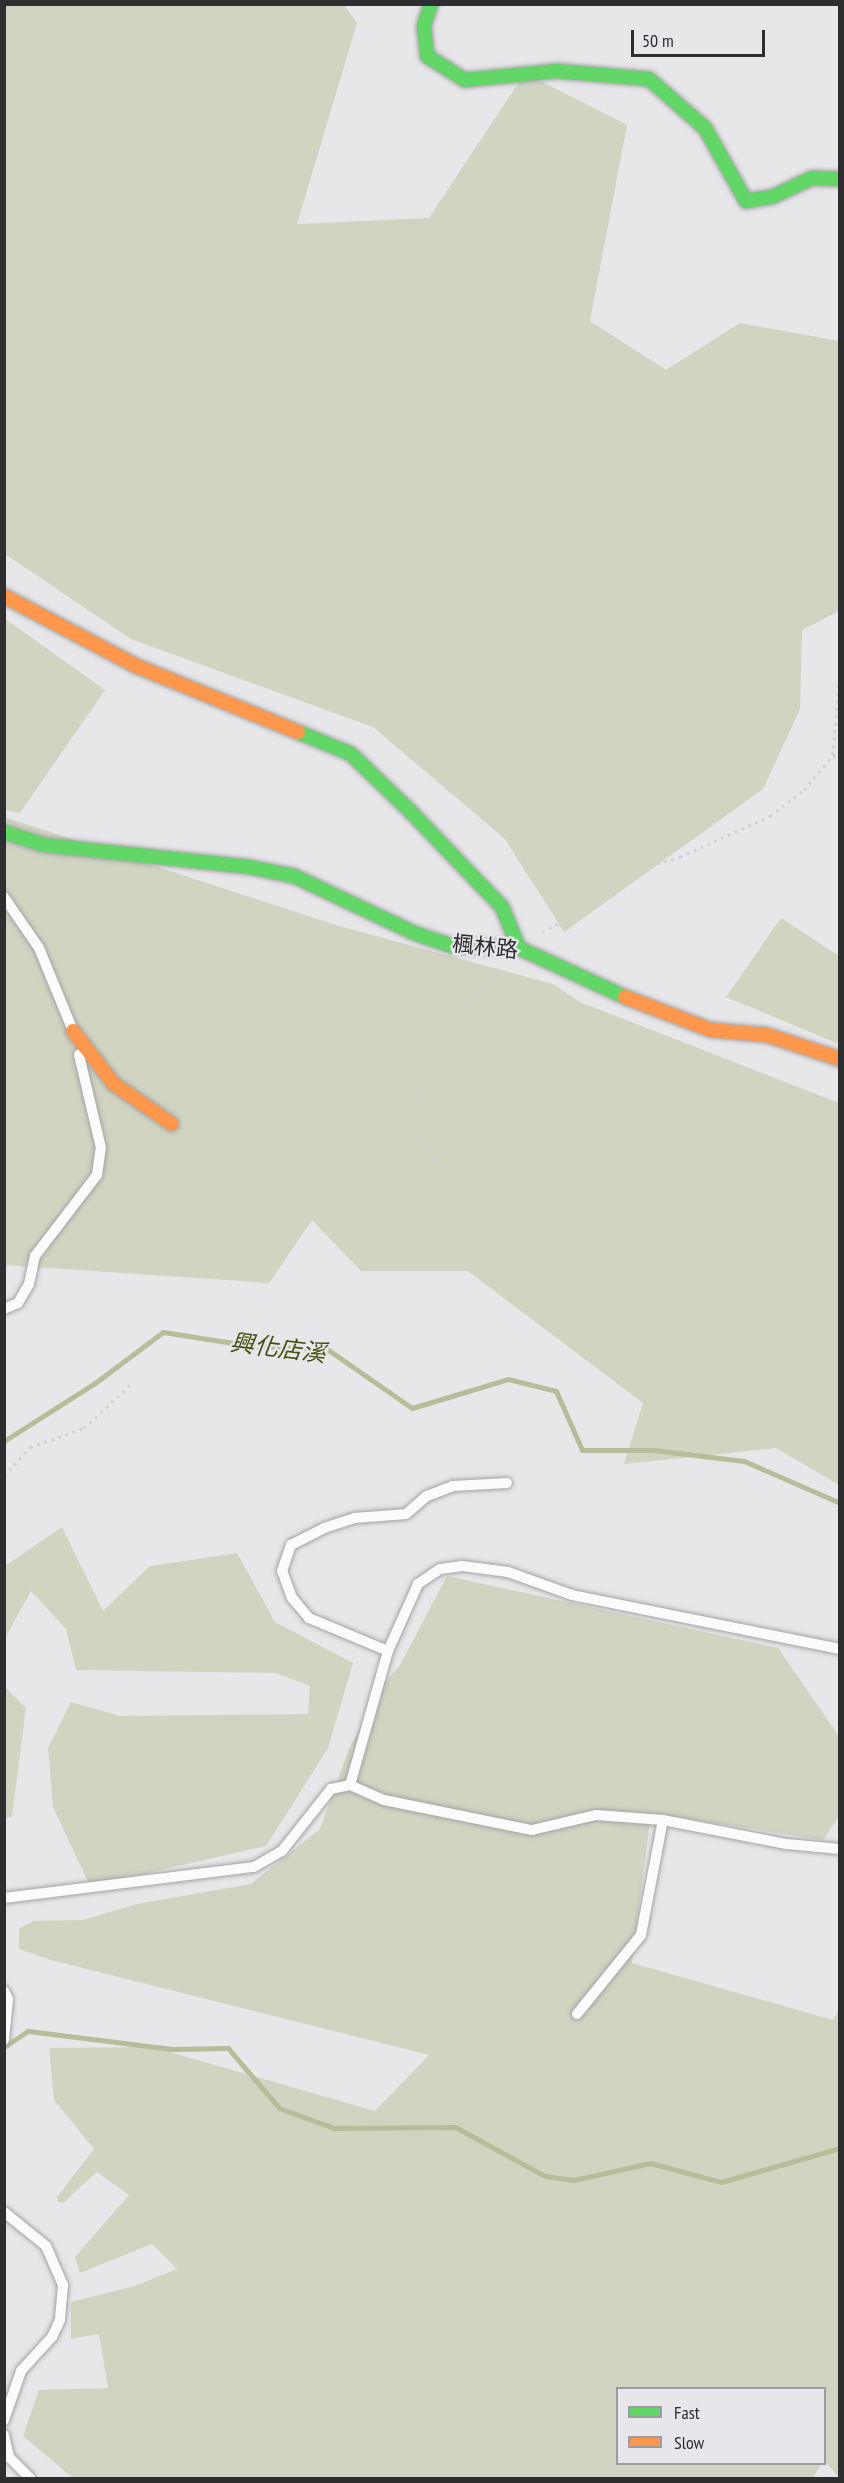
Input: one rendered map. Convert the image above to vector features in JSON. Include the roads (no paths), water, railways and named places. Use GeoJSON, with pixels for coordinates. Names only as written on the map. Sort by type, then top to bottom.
{"type":"FeatureCollection","features":[{"type":"Feature","properties":{"kind":"street"},"geometry":{"type":"LineString","coordinates":[[431,4],[424,26],[427,56],[465,80],[556,72],[649,79],[705,128],[746,201],[772,197],[812,178],[840,179]]}},
{"type":"Feature","properties":{"kind":"street"},"geometry":{"type":"LineString","coordinates":[[4,596],[136,666],[351,754],[410,810],[502,908],[519,948]]}},
{"type":"Feature","properties":{"kind":"street","name":"楓林路"},"geometry":{"type":"LineString","coordinates":[[4,832],[45,845],[249,867],[294,876],[414,933],[452,946],[519,948],[638,1003],[711,1030],[767,1035],[840,1059]]}},
{"type":"Feature","properties":{"kind":"street"},"geometry":{"type":"LineString","coordinates":[[73,1031],[114,1084],[172,1124]]}},
{"type":"Feature","properties":{"kind":"lane"},"geometry":{"type":"LineString","coordinates":[[4,897],[39,948],[73,1031],[101,1148],[97,1175],[34,1256],[29,1284],[18,1303],[4,1309]]}},
{"type":"Feature","properties":{"kind":"lane"},"geometry":{"type":"LineString","coordinates":[[388,1651],[309,1618],[292,1598],[282,1572],[291,1545],[324,1528],[355,1518],[406,1514],[427,1496],[453,1485],[507,1483]]}},
{"type":"Feature","properties":{"kind":"lane"},"geometry":{"type":"LineString","coordinates":[[350,1785],[388,1651],[418,1584],[440,1569],[462,1566],[508,1572],[572,1595],[840,1649]]}},
{"type":"Feature","properties":{"kind":"lane"},"geometry":{"type":"LineString","coordinates":[[6,1901],[43,1890],[254,1867],[288,1845],[331,1789],[350,1785],[384,1800],[532,1830],[596,1815],[663,1820],[787,1845],[840,1849]]}},
{"type":"Feature","properties":{"kind":"lane"},"geometry":{"type":"LineString","coordinates":[[577,2014],[641,1935],[663,1820]]}},
{"type":"Feature","properties":{"kind":"lane"},"geometry":{"type":"LineString","coordinates":[[4,1991],[8,1999],[4,2040]]}},
{"type":"Feature","properties":{"kind":"lane"},"geometry":{"type":"LineString","coordinates":[[4,2212],[46,2246],[63,2285],[60,2320],[51,2337],[21,2371],[4,2420]]}},
{"type":"Feature","properties":{"kind":"lane"},"geometry":{"type":"LineString","coordinates":[[4,2434],[9,2457],[30,2478]]}},
{"type":"Feature","properties":{"kind":"waterway","name":"興化店溪"},"geometry":{"type":"LineString","coordinates":[[4,1441],[95,1383],[163,1332],[252,1346],[327,1349],[412,1408],[508,1379],[556,1391],[582,1450],[653,1450],[744,1461],[840,1503]]}},
{"type":"Feature","properties":{"kind":"waterway"},"geometry":{"type":"LineString","coordinates":[[4,2047],[28,2031],[172,2049],[228,2048],[279,2108],[334,2128],[455,2127],[545,2176],[574,2180],[650,2163],[721,2182],[840,2148]]}}]}
